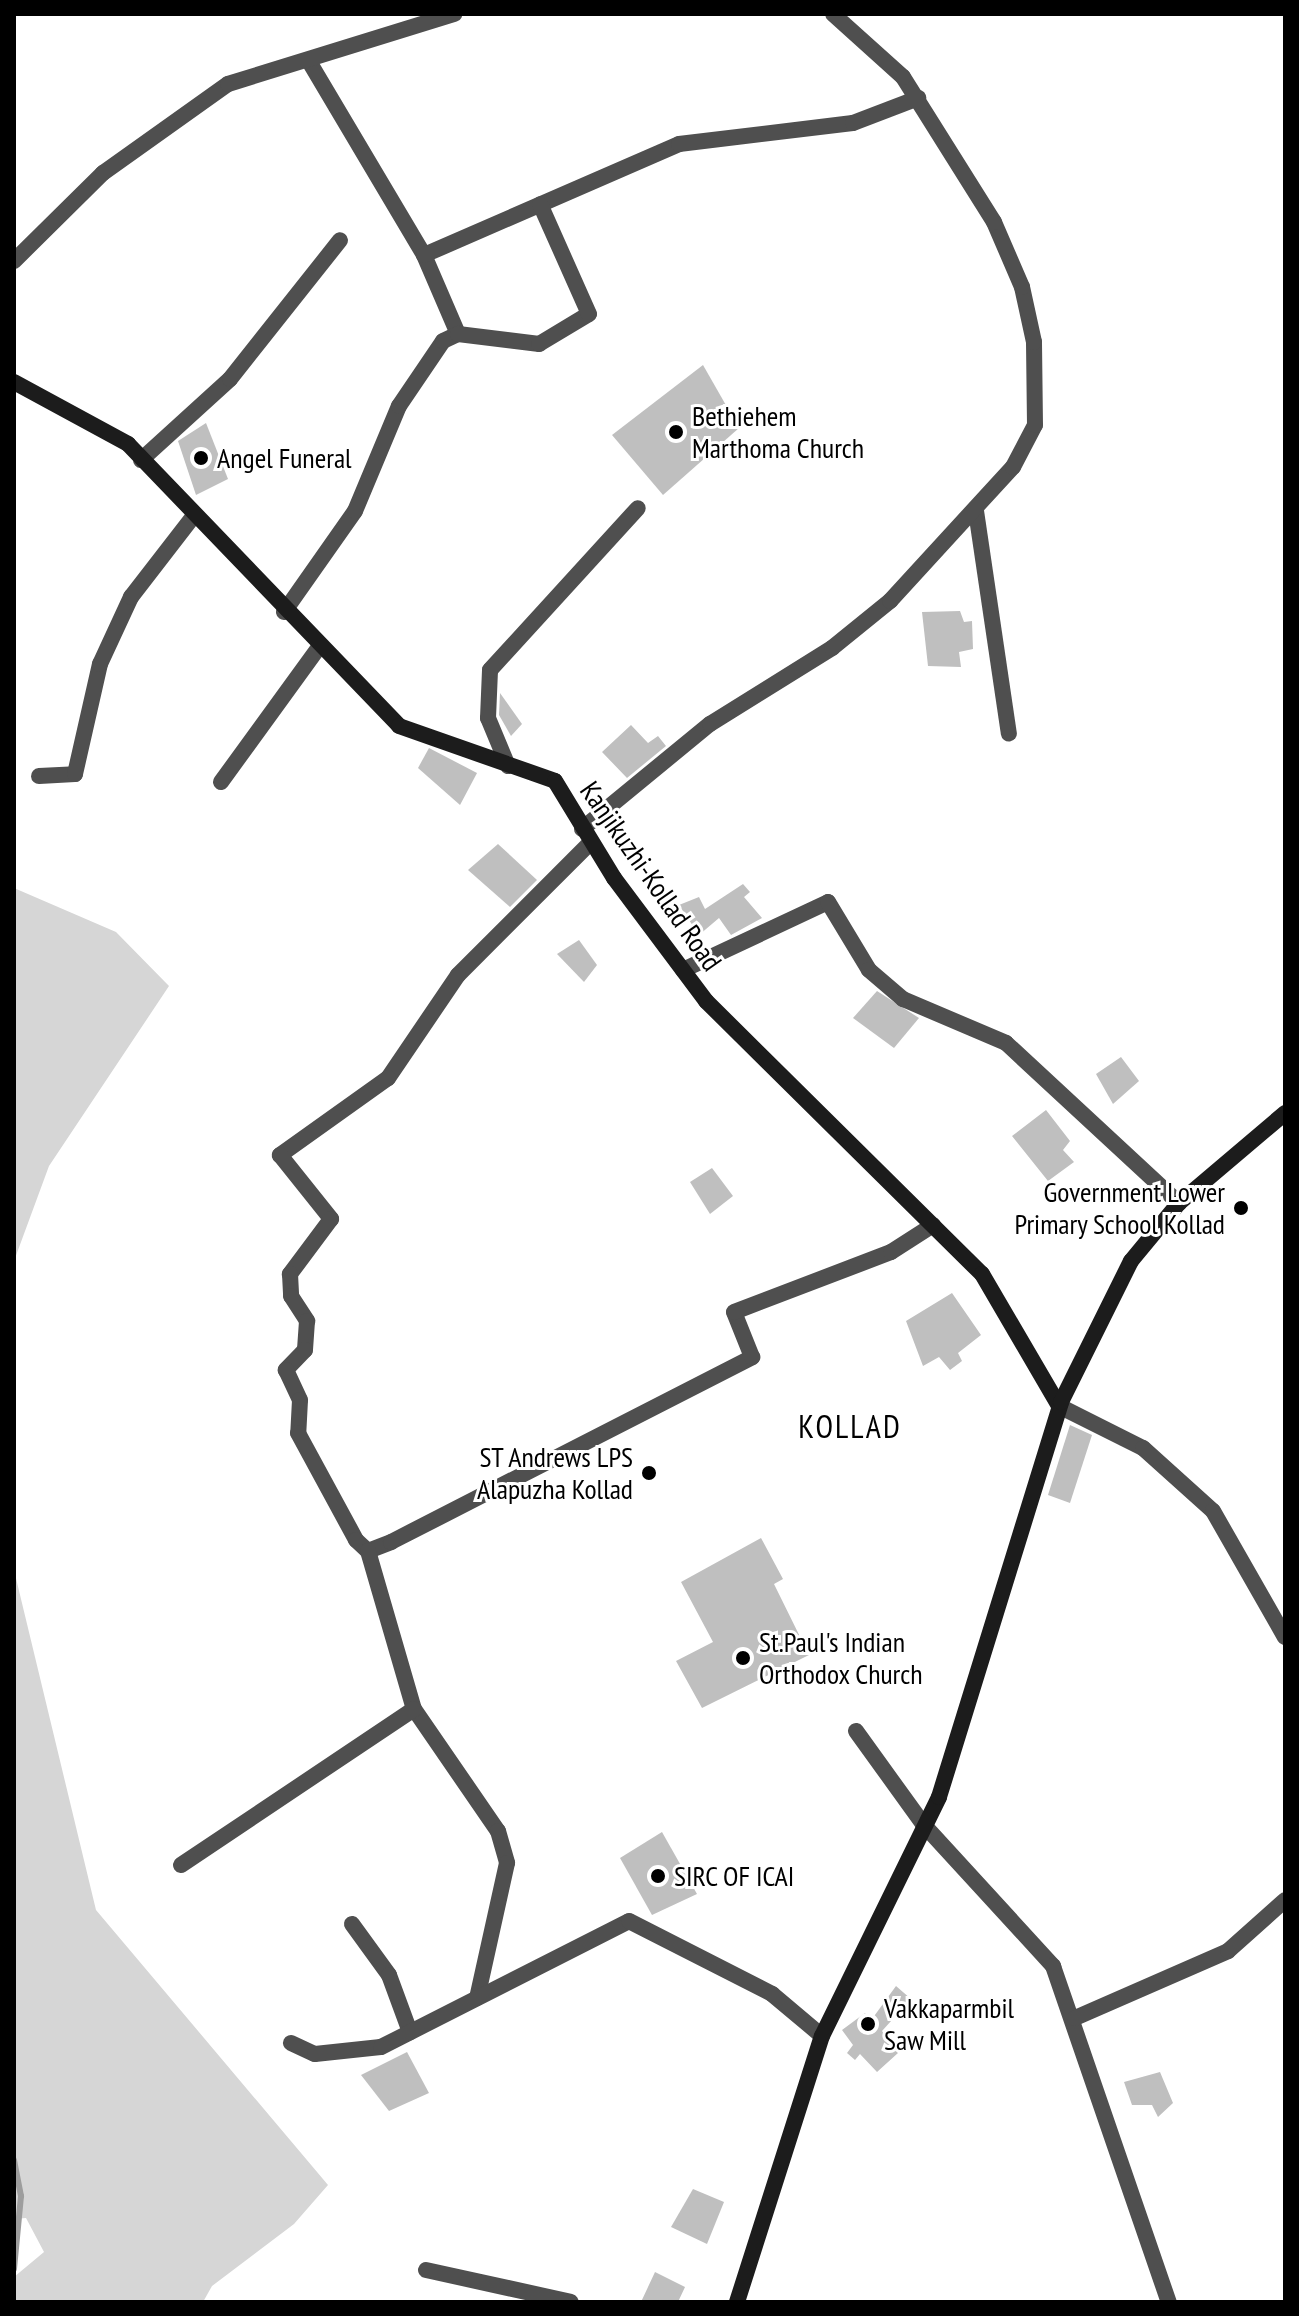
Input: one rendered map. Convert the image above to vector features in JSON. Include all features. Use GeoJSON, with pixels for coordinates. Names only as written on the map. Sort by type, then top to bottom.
{"type":"FeatureCollection","features":[{"type":"Feature","properties":{"kind":"main road","name":"Kanjikuzhi-Kollad Road"},"geometry":{"type":"LineString","coordinates":[[14,382],[128,444],[192,518],[399,726],[555,781],[586,836],[683,970],[982,1274],[1059,1406]]}},
{"type":"Feature","properties":{"kind":"main road"},"geometry":{"type":"LineString","coordinates":[[737,2302],[822,2036],[923,1824],[939,1797],[1059,1406],[1131,1261],[1179,1203],[1285,1113]]}},
{"type":"Feature","properties":{"kind":"street"},"geometry":{"type":"LineString","coordinates":[[14,261],[103,173],[167,123],[228,84],[310,63],[454,14]]}},
{"type":"Feature","properties":{"kind":"street"},"geometry":{"type":"LineString","coordinates":[[477,1998],[507,1863],[498,1831],[414,1709],[368,1551],[298,1433],[300,1400],[286,1370],[305,1350],[307,1321],[288,1286],[296,1263],[331,1219],[280,1155],[388,1078],[447,987],[586,836],[710,724],[832,648],[890,601],[976,511],[1035,425],[1038,368],[1022,287],[994,222],[918,98],[833,14]]}},
{"type":"Feature","properties":{"kind":"street"},"geometry":{"type":"LineString","coordinates":[[310,63],[424,255],[458,334]]}},
{"type":"Feature","properties":{"kind":"street"},"geometry":{"type":"LineString","coordinates":[[424,255],[679,144],[853,123],[918,98]]}},
{"type":"Feature","properties":{"kind":"street"},"geometry":{"type":"LineString","coordinates":[[284,612],[355,511],[411,386],[443,341],[458,334],[539,344],[589,314],[540,204]]}},
{"type":"Feature","properties":{"kind":"street"},"geometry":{"type":"LineString","coordinates":[[141,460],[230,379],[340,240]]}},
{"type":"Feature","properties":{"kind":"street"},"geometry":{"type":"LineString","coordinates":[[508,766],[488,718],[490,670],[638,508]]}},
{"type":"Feature","properties":{"kind":"street"},"geometry":{"type":"LineString","coordinates":[[976,511],[1009,734]]}},
{"type":"Feature","properties":{"kind":"street"},"geometry":{"type":"LineString","coordinates":[[39,776],[75,774],[100,664],[131,597],[192,518]]}},
{"type":"Feature","properties":{"kind":"street"},"geometry":{"type":"LineString","coordinates":[[221,782],[319,647]]}},
{"type":"Feature","properties":{"kind":"street"},"geometry":{"type":"LineString","coordinates":[[683,970],[828,902],[869,970],[903,999],[1006,1043],[1179,1203]]}},
{"type":"Feature","properties":{"kind":"street"},"geometry":{"type":"LineString","coordinates":[[368,1551],[752,1357],[734,1312],[891,1252],[933,1225]]}},
{"type":"Feature","properties":{"kind":"street"},"geometry":{"type":"LineString","coordinates":[[1059,1406],[1143,1448],[1213,1511],[1285,1637]]}},
{"type":"Feature","properties":{"kind":"street"},"geometry":{"type":"LineString","coordinates":[[181,1865],[414,1709]]}},
{"type":"Feature","properties":{"kind":"street"},"geometry":{"type":"LineString","coordinates":[[856,1731],[923,1824],[1035,1940],[1075,2018],[1128,2198],[1169,2302]]}},
{"type":"Feature","properties":{"kind":"street"},"geometry":{"type":"LineString","coordinates":[[1075,2018],[1228,1951],[1285,1900]]}},
{"type":"Feature","properties":{"kind":"street"},"geometry":{"type":"LineString","coordinates":[[291,2043],[315,2054],[349,2052],[410,2032],[629,1921],[772,1994],[822,2036]]}},
{"type":"Feature","properties":{"kind":"street"},"geometry":{"type":"LineString","coordinates":[[352,1924],[389,1975],[410,2032]]}},
{"type":"Feature","properties":{"kind":"street"},"geometry":{"type":"LineString","coordinates":[[426,2270],[571,2302]]}},
{"type":"Feature","properties":{"kind":"shaded area"},"geometry":{"type":"Polygon","coordinates":[[[14,888],[116,932],[169,986],[49,1166],[14,1261],[14,888]]]}},
{"type":"Feature","properties":{"kind":"shaded area"},"geometry":{"type":"Polygon","coordinates":[[[14,1570],[96,1910],[328,2185],[294,2224],[212,2286],[203,2302],[14,2302],[14,2277],[44,2252],[26,2218],[14,2219],[14,1570]]]}},
{"type":"Feature","properties":{"kind":"building","name":"Bethiehem Marthoma Church"},"geometry":{"type":"Polygon","coordinates":[[[703,365],[739,428],[663,495],[612,435],[703,365]]]}},
{"type":"Feature","properties":{"kind":"building","name":"Angel Funeral"},"geometry":{"type":"Polygon","coordinates":[[[206,423],[228,479],[196,495],[178,441],[206,423]]]}},
{"type":"Feature","properties":{"kind":"building"},"geometry":{"type":"Polygon","coordinates":[[[960,611],[964,622],[972,621],[973,649],[959,652],[961,667],[928,666],[922,612],[960,611]]]}},
{"type":"Feature","properties":{"kind":"building"},"geometry":{"type":"Polygon","coordinates":[[[500,693],[522,724],[511,736],[499,715],[500,693]]]}},
{"type":"Feature","properties":{"kind":"building"},"geometry":{"type":"Polygon","coordinates":[[[631,725],[648,743],[658,736],[666,746],[627,778],[602,752],[631,725]]]}},
{"type":"Feature","properties":{"kind":"building"},"geometry":{"type":"Polygon","coordinates":[[[429,748],[477,773],[460,805],[418,768],[429,748]]]}},
{"type":"Feature","properties":{"kind":"building"},"geometry":{"type":"Polygon","coordinates":[[[498,844],[537,880],[510,907],[468,870],[498,844]]]}},
{"type":"Feature","properties":{"kind":"building"},"geometry":{"type":"Polygon","coordinates":[[[743,884],[750,892],[744,897],[762,918],[731,935],[719,918],[699,935],[679,905],[699,897],[705,909],[743,884]]]}},
{"type":"Feature","properties":{"kind":"building"},"geometry":{"type":"Polygon","coordinates":[[[579,940],[597,965],[584,982],[557,954],[579,940]]]}},
{"type":"Feature","properties":{"kind":"building"},"geometry":{"type":"Polygon","coordinates":[[[877,991],[919,1018],[894,1048],[853,1018],[877,991]]]}},
{"type":"Feature","properties":{"kind":"building"},"geometry":{"type":"Polygon","coordinates":[[[1121,1057],[1139,1081],[1113,1104],[1096,1074],[1121,1057]]]}},
{"type":"Feature","properties":{"kind":"building"},"geometry":{"type":"Polygon","coordinates":[[[1046,1110],[1070,1141],[1063,1150],[1074,1162],[1048,1181],[1012,1136],[1046,1110]]]}},
{"type":"Feature","properties":{"kind":"building"},"geometry":{"type":"Polygon","coordinates":[[[712,1168],[733,1196],[710,1214],[690,1182],[712,1168]]]}},
{"type":"Feature","properties":{"kind":"building"},"geometry":{"type":"Polygon","coordinates":[[[952,1293],[981,1335],[958,1353],[962,1361],[950,1370],[939,1357],[923,1366],[906,1321],[952,1293]]]}},
{"type":"Feature","properties":{"kind":"building"},"geometry":{"type":"Polygon","coordinates":[[[1070,1425],[1092,1435],[1070,1503],[1048,1495],[1070,1425]]]}},
{"type":"Feature","properties":{"kind":"building"},"geometry":{"type":"Polygon","coordinates":[[[761,1538],[783,1579],[774,1584],[809,1655],[702,1708],[676,1661],[713,1642],[681,1582],[761,1538]]]}},
{"type":"Feature","properties":{"kind":"building","name":"SIRC OF ICAI"},"geometry":{"type":"Polygon","coordinates":[[[662,1832],[697,1894],[652,1915],[620,1858],[662,1832]]]}},
{"type":"Feature","properties":{"kind":"building","name":"Vakkaparmbil Saw Mill"},"geometry":{"type":"Polygon","coordinates":[[[896,1986],[911,1999],[882,2031],[898,2053],[877,2072],[860,2054],[855,2060],[847,2053],[853,2045],[842,2030],[865,2013],[872,2019],[896,1986]]]}},
{"type":"Feature","properties":{"kind":"building"},"geometry":{"type":"Polygon","coordinates":[[[407,2052],[429,2093],[389,2111],[361,2075],[407,2052]]]}},
{"type":"Feature","properties":{"kind":"building"},"geometry":{"type":"Polygon","coordinates":[[[1160,2072],[1173,2103],[1158,2117],[1152,2105],[1132,2105],[1124,2082],[1160,2072]]]}},
{"type":"Feature","properties":{"kind":"building"},"geometry":{"type":"Polygon","coordinates":[[[693,2189],[724,2202],[707,2244],[671,2227],[693,2189]]]}},
{"type":"Feature","properties":{"kind":"building"},"geometry":{"type":"Polygon","coordinates":[[[655,2272],[685,2287],[678,2302],[641,2302],[655,2272]]]}},
{"type":"Feature","properties":{"kind":"waterway"},"geometry":{"type":"LineString","coordinates":[[14,2160],[21,2196],[14,2269]]}},
{"type":"Feature","properties":{"kind":"place","name":"Bethiehem Marthoma Church"},"geometry":{"type":"Point","coordinates":[676,432]}},
{"type":"Feature","properties":{"kind":"place","name":"Angel Funeral"},"geometry":{"type":"Point","coordinates":[201,458]}},
{"type":"Feature","properties":{"kind":"place","name":"Government Lower Primary School Kollad"},"geometry":{"type":"Point","coordinates":[1241,1208]}},
{"type":"Feature","properties":{"kind":"place","name":"ST Andrews LPS Alapuzha Kollad"},"geometry":{"type":"Point","coordinates":[649,1473]}},
{"type":"Feature","properties":{"kind":"place","name":"St.Paul's Indian Orthodox Church"},"geometry":{"type":"Point","coordinates":[743,1658]}},
{"type":"Feature","properties":{"kind":"place","name":"SIRC OF ICAI"},"geometry":{"type":"Point","coordinates":[658,1876]}},
{"type":"Feature","properties":{"kind":"place","name":"Vakkaparmbil Saw Mill"},"geometry":{"type":"Point","coordinates":[868,2024]}},
{"type":"Feature","properties":{"kind":"district","name":"KOLLAD"},"geometry":{"type":"Point","coordinates":[850,1426]}}]}
